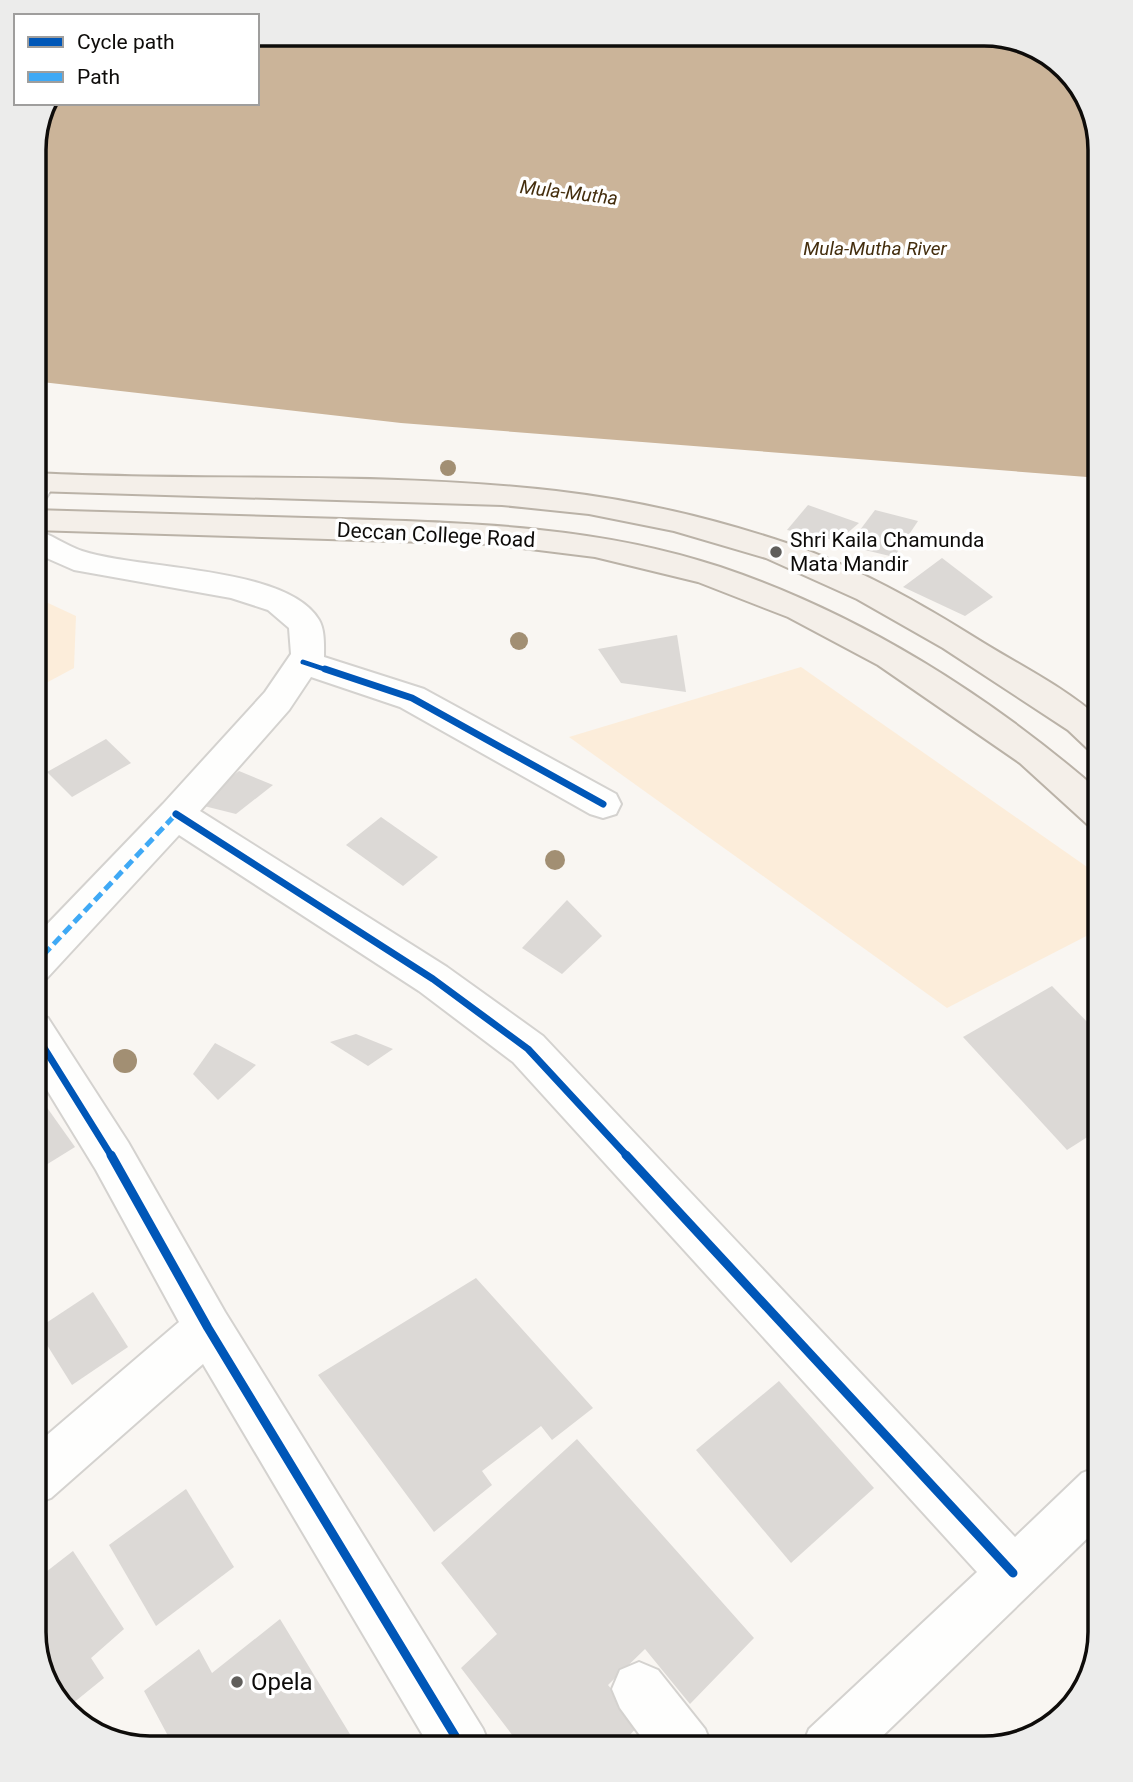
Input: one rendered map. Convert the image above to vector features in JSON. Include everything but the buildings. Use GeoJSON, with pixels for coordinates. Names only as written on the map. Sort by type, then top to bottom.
{"type":"FeatureCollection","features":[{"type":"Feature","properties":{"kind":"main road","name":"Deccan College Road"},"geometry":{"type":"LineString","coordinates":[[46,486],[503,495],[613,509],[732,536],[833,574],[930,623],[1088,728]]}},
{"type":"Feature","properties":{"kind":"main road","name":"Deccan College Road"},"geometry":{"type":"LineString","coordinates":[[46,520],[491,534],[594,547],[706,573],[800,609],[890,657],[1033,754],[1088,803]]}},
{"type":"Feature","properties":{"kind":"street"},"geometry":{"type":"LineString","coordinates":[[45,953],[176,814],[277,701],[308,656],[305,624],[280,602],[233,588],[74,560],[46,546]]}},
{"type":"Feature","properties":{"kind":"street"},"geometry":{"type":"LineString","coordinates":[[303,662],[412,698],[603,804]]}},
{"type":"Feature","properties":{"kind":"street"},"geometry":{"type":"LineString","coordinates":[[176,814],[433,979],[528,1049],[1013,1573]]}},
{"type":"Feature","properties":{"kind":"street"},"geometry":{"type":"LineString","coordinates":[[45,1050],[112,1156],[208,1328],[455,1736]]}},
{"type":"Feature","properties":{"kind":"street"},"geometry":{"type":"LineString","coordinates":[[45,1469],[208,1328]]}},
{"type":"Feature","properties":{"kind":"street"},"geometry":{"type":"LineString","coordinates":[[842,1737],[1088,1502]]}},
{"type":"Feature","properties":{"kind":"street"},"geometry":{"type":"LineString","coordinates":[[639,1689],[676,1737]]}},
{"type":"Feature","properties":{"kind":"shaded area"},"geometry":{"type":"Polygon","coordinates":[[[46,602],[76,616],[74,668],[46,683],[46,602]]]}},
{"type":"Feature","properties":{"kind":"shaded area"},"geometry":{"type":"Polygon","coordinates":[[[801,667],[1088,868],[1088,935],[947,1008],[569,737],[801,667]]]}},
{"type":"Feature","properties":{"kind":"water","name":"Mula-Mutha River"},"geometry":{"type":"Polygon","coordinates":[[[259,46],[990,46],[1017,51],[1041,63],[1062,81],[1077,104],[1088,150],[1088,477],[401,423],[46,382],[46,143],[56,105],[259,105],[259,46]]]}},
{"type":"Feature","properties":{"kind":"marked path"},"geometry":{"type":"LineString","coordinates":[[45,953],[176,814],[179,816]]}},
{"type":"Feature","properties":{"kind":"cycle path"},"geometry":{"type":"LineString","coordinates":[[303,662],[412,698],[603,804]]}},
{"type":"Feature","properties":{"kind":"cycle path"},"geometry":{"type":"LineString","coordinates":[[176,814],[433,979],[528,1049],[1013,1573]]}},
{"type":"Feature","properties":{"kind":"cycle path"},"geometry":{"type":"LineString","coordinates":[[45,1050],[112,1156],[208,1328],[455,1736]]}},
{"type":"Feature","properties":{"kind":"place","name":"Shri Kaila Chamunda Mata Mandir"},"geometry":{"type":"Point","coordinates":[776,552]}},
{"type":"Feature","properties":{"kind":"place","name":"Opela"},"geometry":{"type":"Point","coordinates":[237,1682]}},
{"type":"Feature","properties":{"kind":"water label","name":"Mula-Mutha"},"geometry":{"type":"Point","coordinates":[569,192]}}]}
